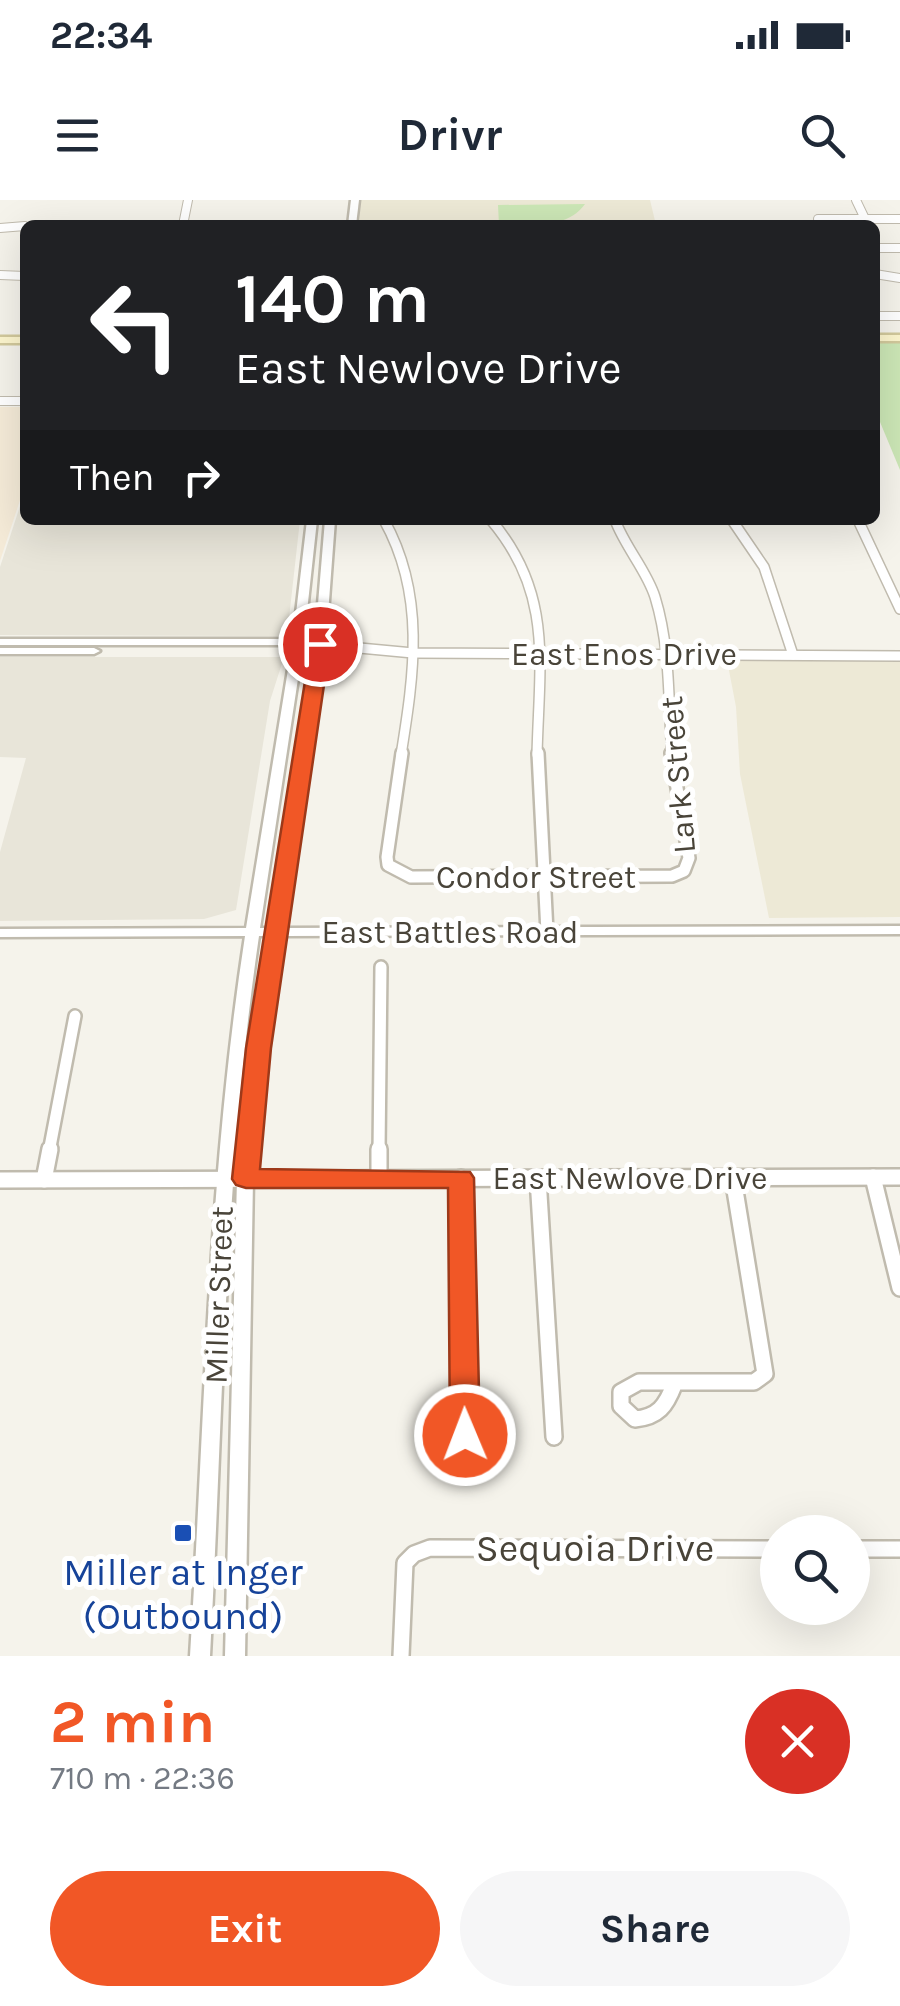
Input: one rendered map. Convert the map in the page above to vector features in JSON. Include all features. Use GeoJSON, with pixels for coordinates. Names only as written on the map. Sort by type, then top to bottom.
{"type":"FeatureCollection","features":[{"type":"Feature","properties":{"kind":"street"},"geometry":{"type":"LineString","coordinates":[[818,218],[842,220]]}},
{"type":"Feature","properties":{"kind":"street","name":"Miller Street"},"geometry":{"type":"LineString","coordinates":[[200,1656],[223,1178],[252,932],[299,647],[311,525]]}},
{"type":"Feature","properties":{"kind":"street","name":"Miller Street"},"geometry":{"type":"LineString","coordinates":[[235,1656],[246,1179],[276,932],[320,647],[330,525]]}},
{"type":"Feature","properties":{"kind":"street"},"geometry":{"type":"LineString","coordinates":[[387,525],[397,542],[409,586],[413,652]]}},
{"type":"Feature","properties":{"kind":"street"},"geometry":{"type":"LineString","coordinates":[[495,525],[515,550],[532,583],[541,654],[537,775],[547,932]]}},
{"type":"Feature","properties":{"kind":"street"},"geometry":{"type":"LineString","coordinates":[[617,525],[626,548],[655,595],[666,655]]}},
{"type":"Feature","properties":{"kind":"street"},"geometry":{"type":"LineString","coordinates":[[736,525],[753,544],[771,576],[792,655]]}},
{"type":"Feature","properties":{"kind":"street"},"geometry":{"type":"LineString","coordinates":[[860,525],[900,610]]}},
{"type":"Feature","properties":{"kind":"street","name":"East Enos Drive"},"geometry":{"type":"LineString","coordinates":[[0,642],[541,654],[900,656]]}},
{"type":"Feature","properties":{"kind":"street","name":"East Enos Drive"},"geometry":{"type":"LineString","coordinates":[[0,652],[299,647]]}},
{"type":"Feature","properties":{"kind":"street","name":"Condor Street"},"geometry":{"type":"LineString","coordinates":[[413,652],[410,706],[387,857],[395,872],[411,876],[661,877]]}},
{"type":"Feature","properties":{"kind":"street","name":"Lark Street"},"geometry":{"type":"LineString","coordinates":[[661,877],[684,871],[689,858],[670,750],[672,696],[666,655]]}},
{"type":"Feature","properties":{"kind":"street","name":"East Battles Road"},"geometry":{"type":"LineString","coordinates":[[0,933],[900,930]]}},
{"type":"Feature","properties":{"kind":"street"},"geometry":{"type":"LineString","coordinates":[[379,1178],[381,967]]}},
{"type":"Feature","properties":{"kind":"street"},"geometry":{"type":"LineString","coordinates":[[44,1180],[75,1016]]}},
{"type":"Feature","properties":{"kind":"street"},"geometry":{"type":"LineString","coordinates":[[873,1177],[900,1288]]}},
{"type":"Feature","properties":{"kind":"street","name":"East Newlove Drive"},"geometry":{"type":"LineString","coordinates":[[0,1180],[900,1177]]}},
{"type":"Feature","properties":{"kind":"street"},"geometry":{"type":"LineString","coordinates":[[461,1178],[465,1435]]}},
{"type":"Feature","properties":{"kind":"street"},"geometry":{"type":"LineString","coordinates":[[538,1178],[554,1436]]}},
{"type":"Feature","properties":{"kind":"street"},"geometry":{"type":"LineString","coordinates":[[674,1385],[754,1382],[765,1374],[732,1178]]}},
{"type":"Feature","properties":{"kind":"street","name":"Sequoia Drive"},"geometry":{"type":"LineString","coordinates":[[401,1656],[405,1563],[414,1554],[430,1548],[760,1548]]}},
{"type":"Feature","properties":{"kind":"street"},"geometry":{"type":"LineString","coordinates":[[870,1549],[900,1549]]}},
{"type":"Feature","properties":{"kind":"shaded area"},"geometry":{"type":"Polygon","coordinates":[[[360,200],[650,200],[655,220],[358,220],[360,200]]]}},
{"type":"Feature","properties":{"kind":"shaded area"},"geometry":{"type":"Polygon","coordinates":[[[0,407],[20,407],[20,500],[0,561],[0,407]]]}},
{"type":"Feature","properties":{"kind":"shaded area"},"geometry":{"type":"Polygon","coordinates":[[[20,506],[20,525],[299,525],[287,636],[0,635],[0,567],[20,506]]]}},
{"type":"Feature","properties":{"kind":"shaded area"},"geometry":{"type":"Polygon","coordinates":[[[0,657],[284,657],[270,701],[236,910],[204,919],[0,921],[0,852],[26,758],[0,757],[0,657]]]}},
{"type":"Feature","properties":{"kind":"shaded area"},"geometry":{"type":"Polygon","coordinates":[[[727,660],[900,661],[900,917],[769,918],[740,774],[736,707],[727,660]]]}},
{"type":"Feature","properties":{"kind":"green space"},"geometry":{"type":"Polygon","coordinates":[[[585,204],[562,220],[499,220],[498,205],[585,204]]]}},
{"type":"Feature","properties":{"kind":"green space"},"geometry":{"type":"Polygon","coordinates":[[[900,342],[900,470],[880,422],[880,343],[900,342]]]}},
{"type":"Feature","properties":{"kind":"place","name":"Miller at Inger (Outbound)"},"geometry":{"type":"Point","coordinates":[183,1533]}},
{"type":"Feature","properties":{"kind":"route"},"geometry":{"type":"LineString","coordinates":[[320,644],[258,1048],[246,1179],[461,1178],[465,1435]]}}]}
